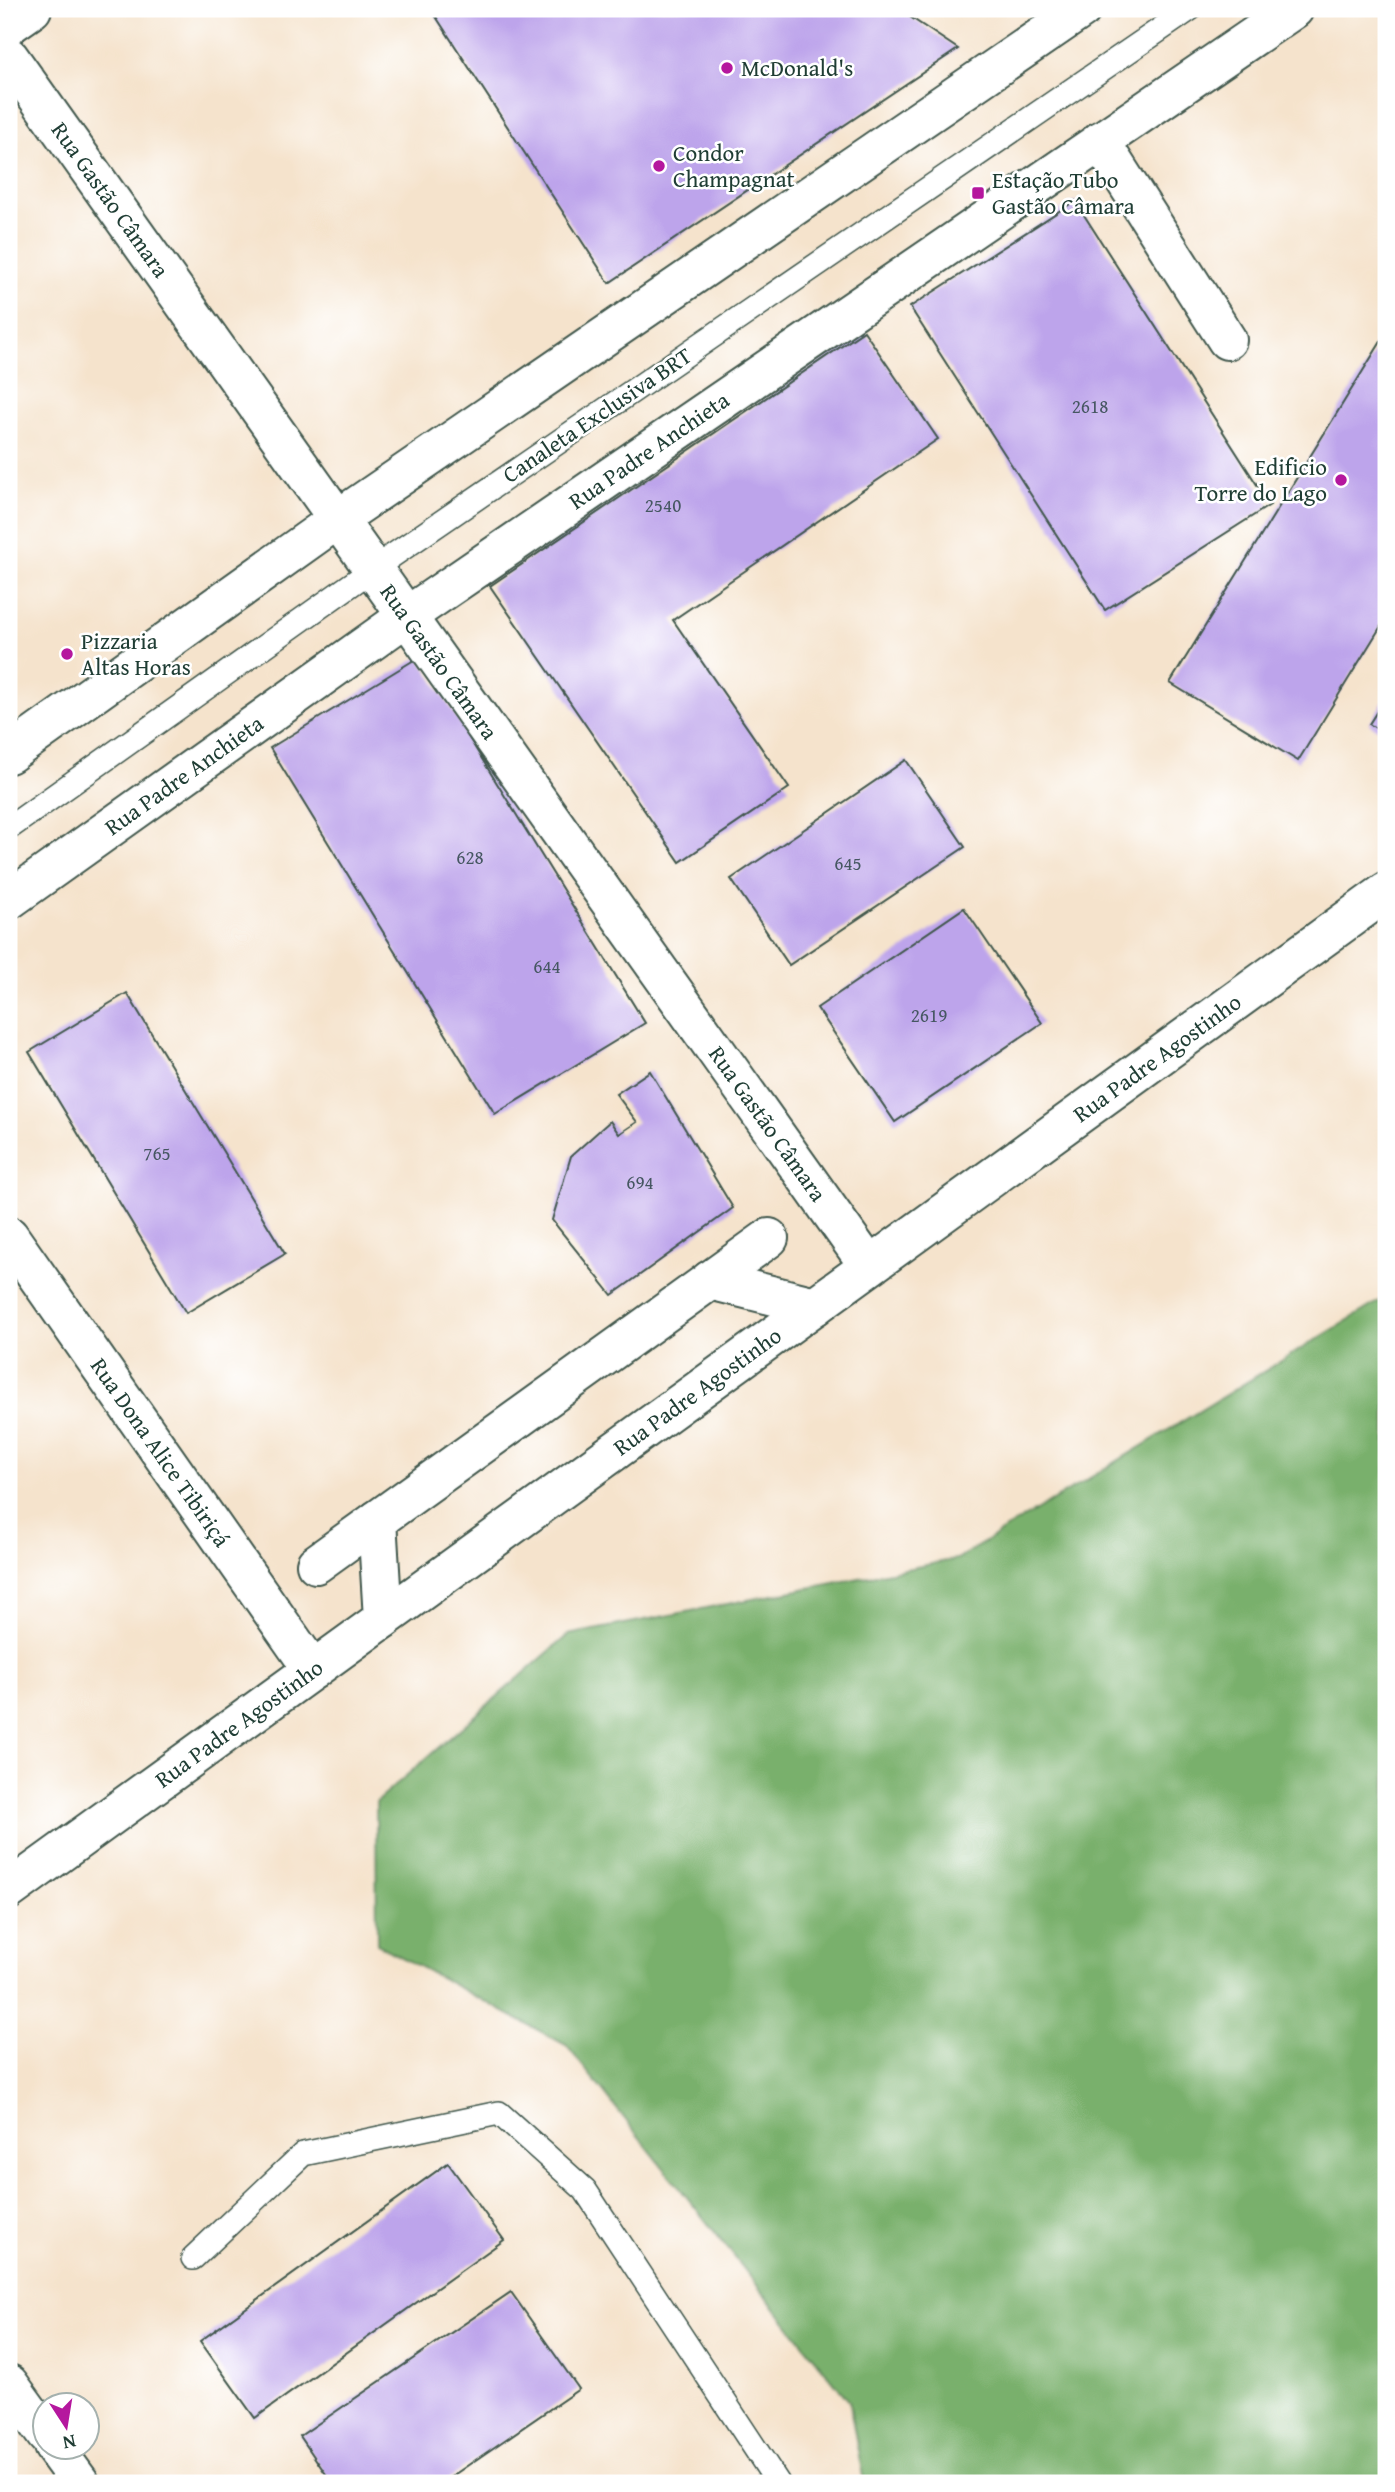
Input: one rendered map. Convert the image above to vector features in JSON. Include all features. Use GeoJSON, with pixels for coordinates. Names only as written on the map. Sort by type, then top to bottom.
{"type":"FeatureCollection","features":[{"type":"Feature","properties":{"kind":"street"},"geometry":{"type":"LineString","coordinates":[[9,25],[32,9]]}},
{"type":"Feature","properties":{"kind":"street","name":"Rua Padre Anchieta"},"geometry":{"type":"LineString","coordinates":[[9,900],[407,616],[1293,9]]}},
{"type":"Feature","properties":{"kind":"street"},"geometry":{"type":"LineString","coordinates":[[9,754],[338,519],[1076,10]]}},
{"type":"Feature","properties":{"kind":"street","name":"Rua Gastão Câmara"},"geometry":{"type":"LineString","coordinates":[[9,57],[869,1266]]}},
{"type":"Feature","properties":{"kind":"street"},"geometry":{"type":"LineString","coordinates":[[1100,141],[1227,340]]}},
{"type":"Feature","properties":{"kind":"street","name":"Rua Padre Agostinho"},"geometry":{"type":"LineString","coordinates":[[9,1890],[1386,892]]}},
{"type":"Feature","properties":{"kind":"street","name":"Rua Dona Alice Tibiriçá"},"geometry":{"type":"LineString","coordinates":[[9,1236],[313,1670]]}},
{"type":"Feature","properties":{"kind":"street"},"geometry":{"type":"LineString","coordinates":[[316,1563],[769,1238]]}},
{"type":"Feature","properties":{"kind":"street"},"geometry":{"type":"LineString","coordinates":[[710,1280],[815,1306]]}},
{"type":"Feature","properties":{"kind":"street"},"geometry":{"type":"LineString","coordinates":[[377,1520],[383,1619]]}},
{"type":"Feature","properties":{"kind":"street"},"geometry":{"type":"LineString","coordinates":[[9,2384],[32,2416]]}},
{"type":"Feature","properties":{"kind":"street"},"geometry":{"type":"LineString","coordinates":[[63,2460],[80,2483]]}},
{"type":"Feature","properties":{"kind":"lane","name":"Canaleta Exclusiva BRT"},"geometry":{"type":"LineString","coordinates":[[9,828],[373,569],[1190,9]]}},
{"type":"Feature","properties":{"kind":"lane"},"geometry":{"type":"LineString","coordinates":[[193,2258],[303,2154],[499,2113],[585,2189],[778,2483]]}},
{"type":"Feature","properties":{"kind":"green space"},"geometry":{"type":"Polygon","coordinates":[[[1386,1297],[1386,2483],[864,2483],[849,2401],[566,2045],[377,1944],[376,1802],[568,1635],[957,1559],[1386,1297]]]}},
{"type":"Feature","properties":{"kind":"building","name":"Condor Champagnat"},"geometry":{"type":"Polygon","coordinates":[[[431,9],[898,9],[958,49],[609,283],[431,9]]]}},
{"type":"Feature","properties":{"kind":"building"},"geometry":{"type":"Polygon","coordinates":[[[1075,201],[1270,505],[1105,610],[910,307],[1075,201]]]}},
{"type":"Feature","properties":{"kind":"building"},"geometry":{"type":"Polygon","coordinates":[[[864,331],[938,439],[673,620],[789,788],[680,862],[490,586],[864,331]]]}},
{"type":"Feature","properties":{"kind":"building","name":"Edificio Torre do Lago"},"geometry":{"type":"Polygon","coordinates":[[[1382,340],[1386,343],[1386,618],[1298,761],[1170,683],[1382,340]]]}},
{"type":"Feature","properties":{"kind":"building"},"geometry":{"type":"Polygon","coordinates":[[[419,657],[645,1023],[495,1114],[270,748],[419,657]]]}},
{"type":"Feature","properties":{"kind":"building"},"geometry":{"type":"Polygon","coordinates":[[[1386,697],[1386,734],[1369,724],[1386,697]]]}},
{"type":"Feature","properties":{"kind":"building"},"geometry":{"type":"Polygon","coordinates":[[[906,760],[965,847],[789,965],[731,879],[906,760]]]}},
{"type":"Feature","properties":{"kind":"building"},"geometry":{"type":"Polygon","coordinates":[[[964,908],[1042,1023],[895,1122],[817,1008],[964,908]]]}},
{"type":"Feature","properties":{"kind":"building"},"geometry":{"type":"Polygon","coordinates":[[[127,993],[285,1254],[186,1313],[29,1052],[127,993]]]}},
{"type":"Feature","properties":{"kind":"building"},"geometry":{"type":"Polygon","coordinates":[[[650,1071],[733,1208],[612,1295],[552,1220],[571,1156],[610,1121],[619,1134],[637,1122],[616,1094],[650,1071]]]}},
{"type":"Feature","properties":{"kind":"building"},"geometry":{"type":"Polygon","coordinates":[[[448,2163],[504,2240],[255,2418],[200,2341],[448,2163]]]}},
{"type":"Feature","properties":{"kind":"building"},"geometry":{"type":"Polygon","coordinates":[[[511,2292],[579,2389],[442,2483],[332,2483],[300,2436],[511,2292]]]}},
{"type":"Feature","properties":{"kind":"place","name":"McDonald's"},"geometry":{"type":"Point","coordinates":[727,68]}},
{"type":"Feature","properties":{"kind":"place","name":"Condor Champagnat"},"geometry":{"type":"Point","coordinates":[659,166]}},
{"type":"Feature","properties":{"kind":"place","name":"Estação Tubo Gastão Câmara"},"geometry":{"type":"Point","coordinates":[978,193]}},
{"type":"Feature","properties":{"kind":"place","name":"Edificio Torre do Lago"},"geometry":{"type":"Point","coordinates":[1341,480]}},
{"type":"Feature","properties":{"kind":"place","name":"Pizzaria Altas Horas"},"geometry":{"type":"Point","coordinates":[67,654]}}]}
